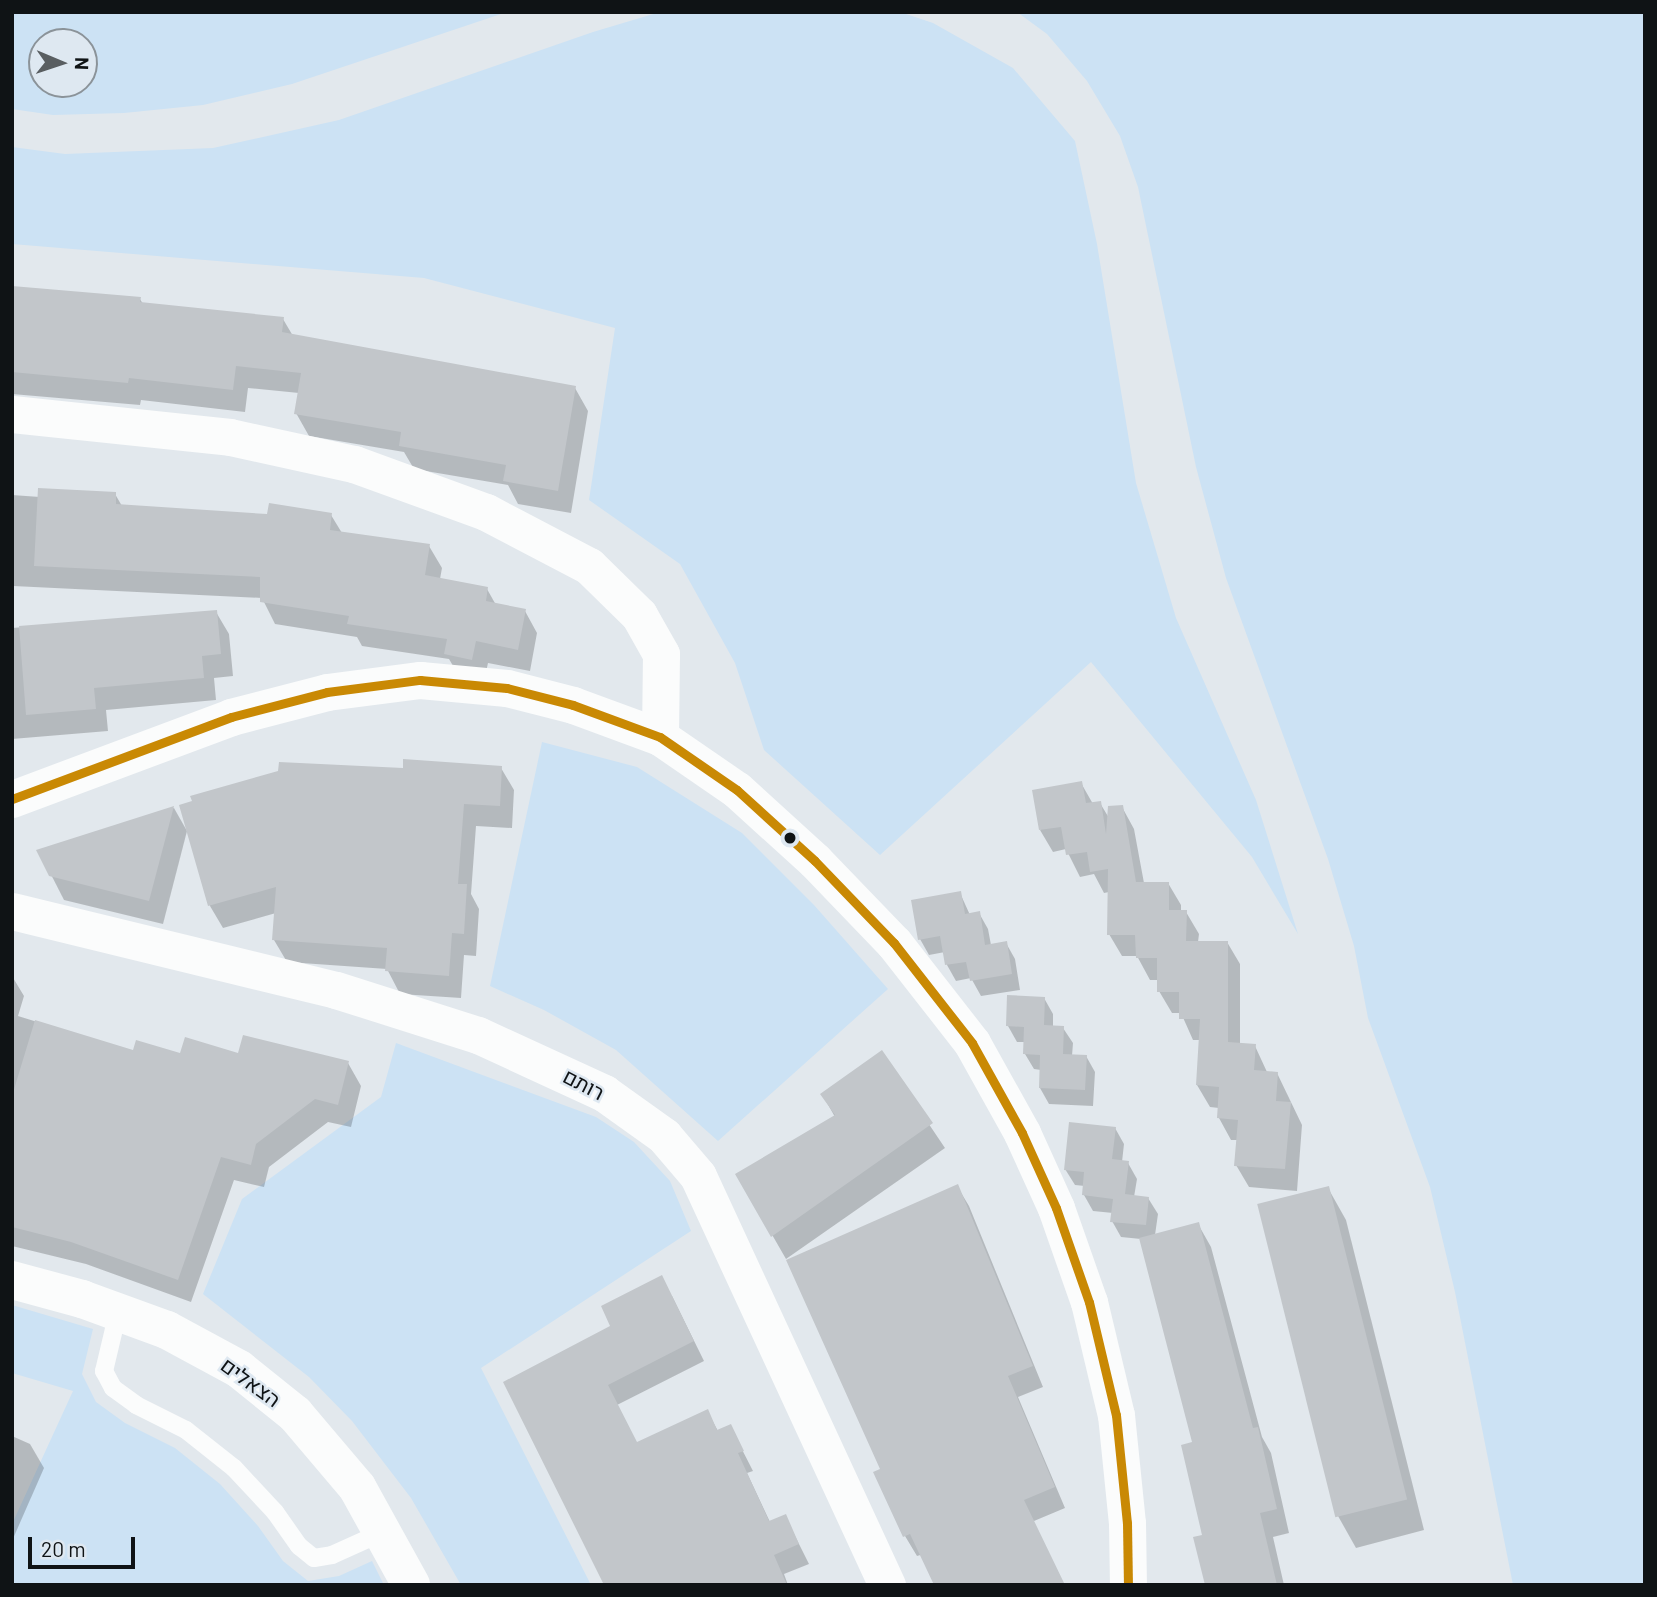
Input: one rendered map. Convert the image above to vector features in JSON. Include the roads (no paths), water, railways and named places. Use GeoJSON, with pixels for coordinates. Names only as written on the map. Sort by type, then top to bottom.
{"type":"FeatureCollection","features":[{"type":"Feature","properties":{"kind":"street"},"geometry":{"type":"LineString","coordinates":[[12,414],[230,436],[354,464],[486,512],[589,566],[639,615],[661,654],[660,737]]}},
{"type":"Feature","properties":{"kind":"street"},"geometry":{"type":"LineString","coordinates":[[12,800],[231,717],[327,692],[420,681],[508,688],[573,705],[660,737],[737,790],[815,861],[894,943],[972,1043],[1022,1133],[1056,1208],[1089,1302],[1116,1415],[1127,1523],[1128,1585]]}},
{"type":"Feature","properties":{"kind":"street","name":"רותם"},"geometry":{"type":"LineString","coordinates":[[12,911],[336,990],[478,1035],[604,1093],[664,1136],[698,1176],[887,1585]]}},
{"type":"Feature","properties":{"kind":"street","name":"הצאלים"},"geometry":{"type":"LineString","coordinates":[[12,1280],[167,1330],[239,1369],[295,1414],[357,1488],[411,1585]]}},
{"type":"Feature","properties":{"kind":"lane"},"geometry":{"type":"LineString","coordinates":[[118,1312],[104,1371],[113,1388],[136,1405],[186,1430],[234,1468],[275,1512],[299,1546],[314,1558],[332,1555],[383,1532]]}}]}
